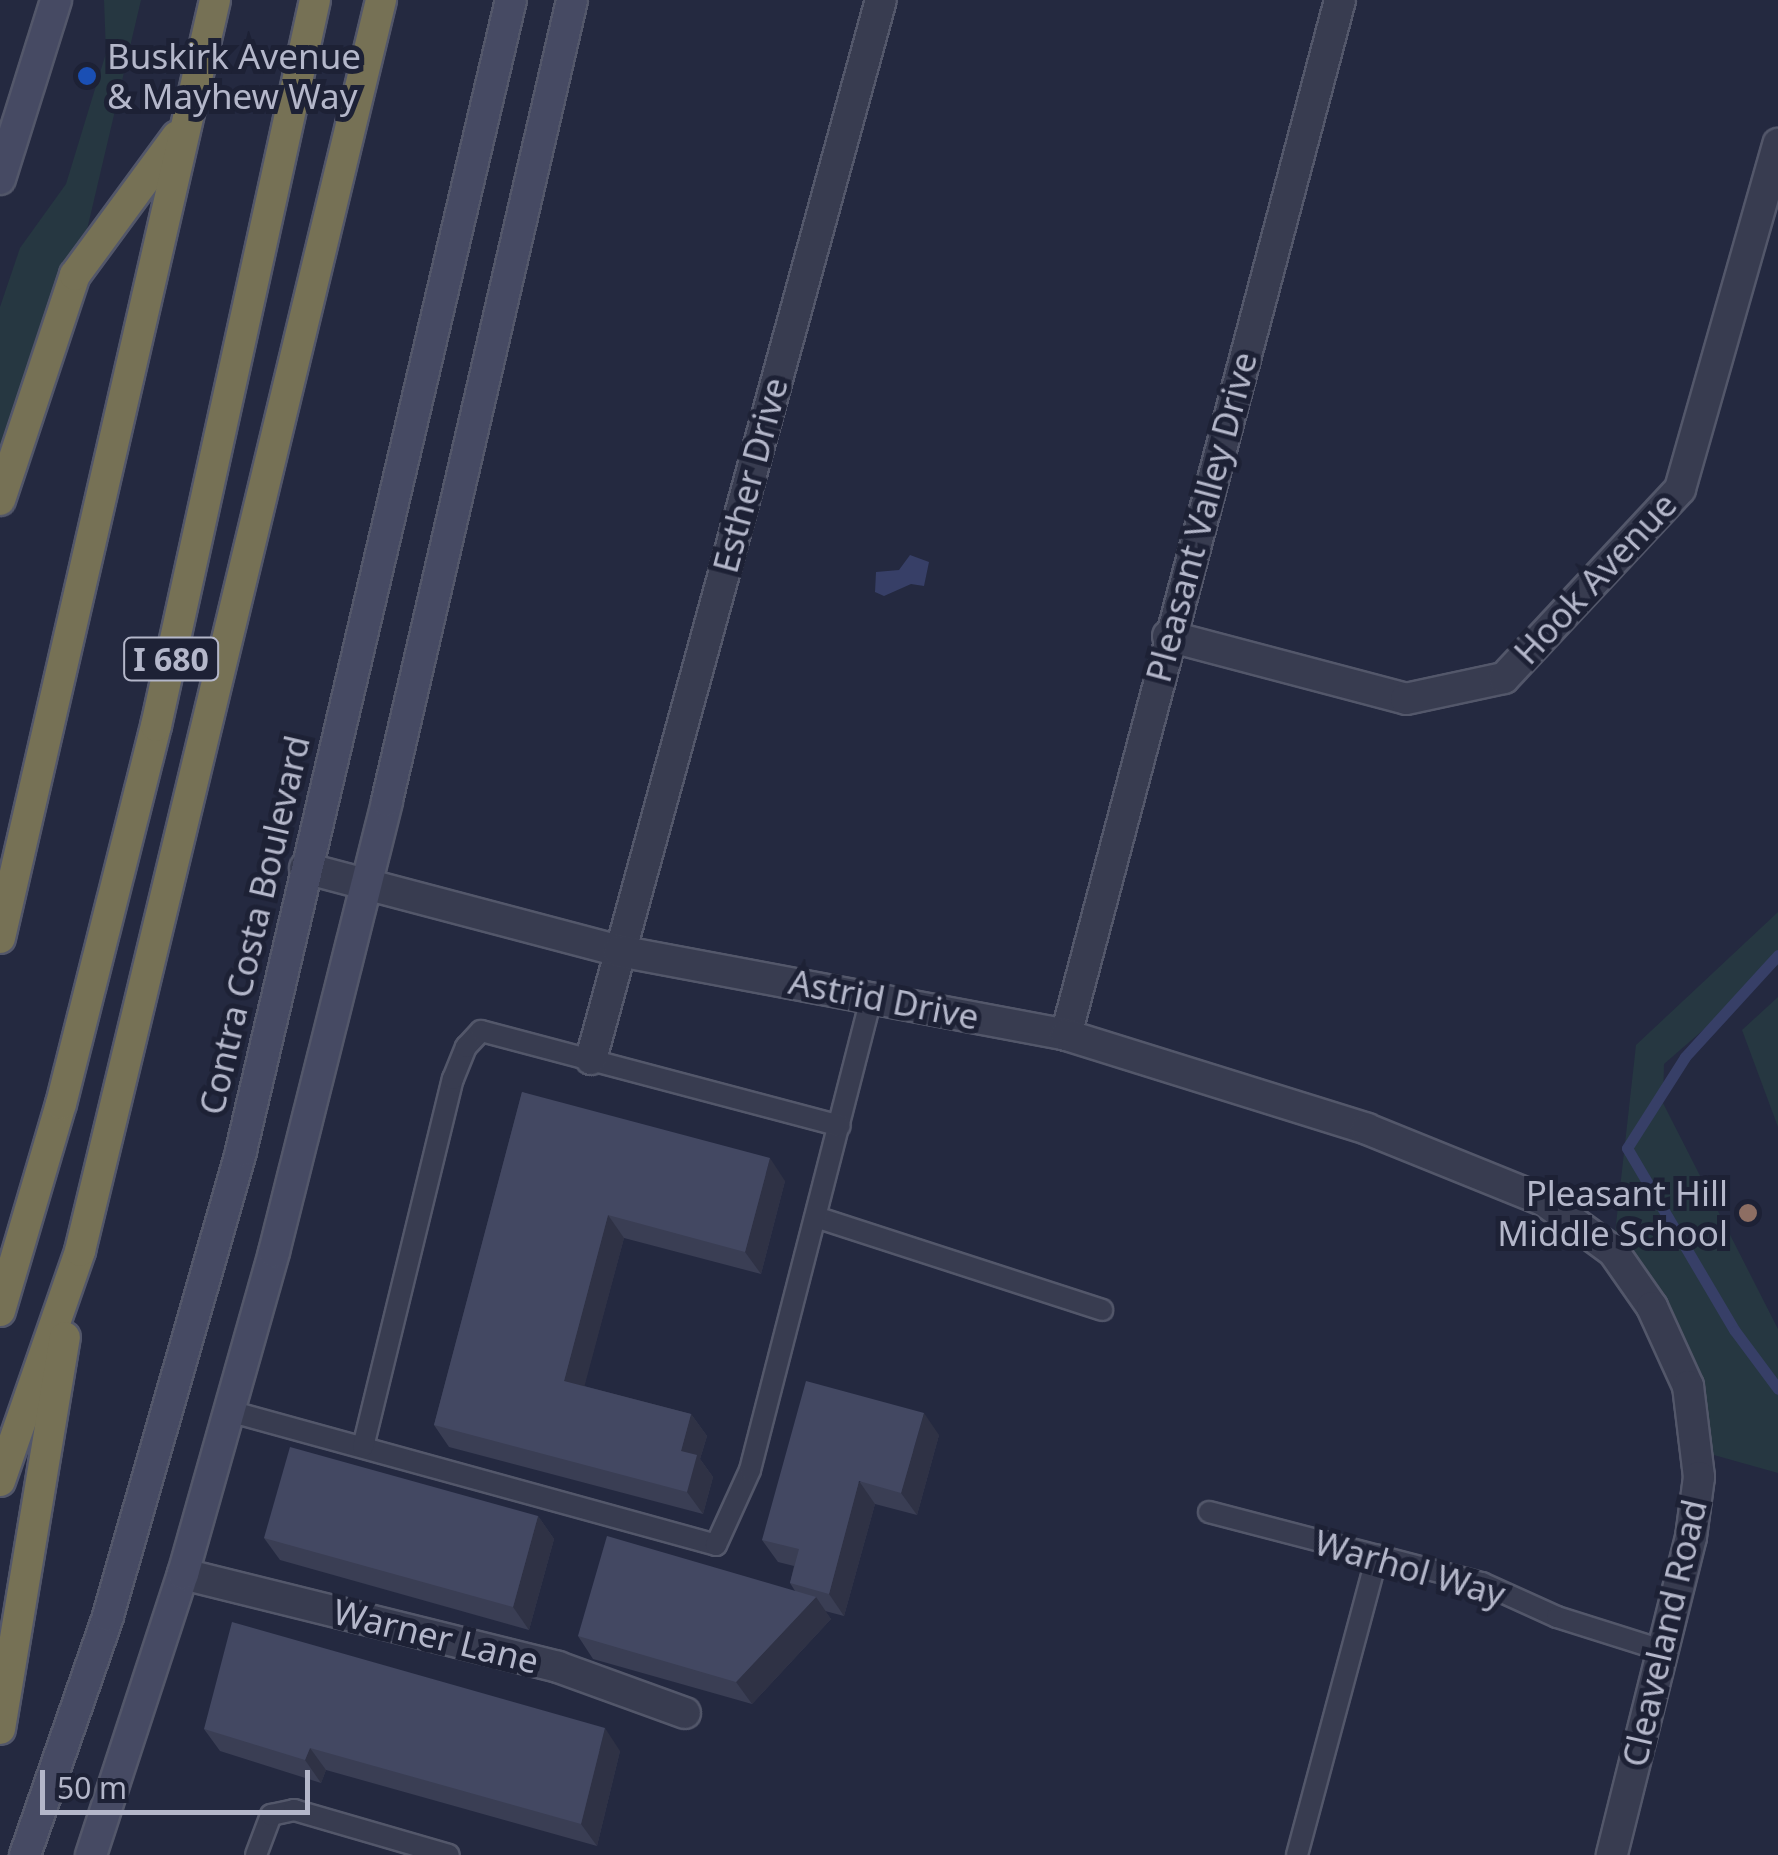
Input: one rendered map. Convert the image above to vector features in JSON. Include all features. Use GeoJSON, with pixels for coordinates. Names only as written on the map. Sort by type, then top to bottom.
{"type":"FeatureCollection","features":[{"type":"Feature","properties":{"kind":"highway","name":"I 680"},"geometry":{"type":"LineString","coordinates":[[0,938],[215,0]]}},
{"type":"Feature","properties":{"kind":"highway","name":"I 680"},"geometry":{"type":"LineString","coordinates":[[0,1311],[61,1104],[156,726],[316,0]]}},
{"type":"Feature","properties":{"kind":"highway","name":"I 680"},"geometry":{"type":"LineString","coordinates":[[0,1480],[80,1252],[381,0]]}},
{"type":"Feature","properties":{"kind":"highway"},"geometry":{"type":"LineString","coordinates":[[0,500],[75,275],[184,125]]}},
{"type":"Feature","properties":{"kind":"highway"},"geometry":{"type":"LineString","coordinates":[[0,1729],[80,1252]]}},
{"type":"Feature","properties":{"kind":"main road"},"geometry":{"type":"LineString","coordinates":[[0,179],[56,0]]}},
{"type":"Feature","properties":{"kind":"main road","name":"Contra Costa Boulevard"},"geometry":{"type":"LineString","coordinates":[[25,1855],[108,1616],[241,1151],[304,868],[511,0]]}},
{"type":"Feature","properties":{"kind":"main road"},"geometry":{"type":"LineString","coordinates":[[91,1855],[183,1574],[230,1411],[366,885],[572,0]]}},
{"type":"Feature","properties":{"kind":"street","name":"Esther Drive"},"geometry":{"type":"LineString","coordinates":[[590,1060],[882,0]]}},
{"type":"Feature","properties":{"kind":"street","name":"Pleasant Valley Drive"},"geometry":{"type":"LineString","coordinates":[[1066,1036],[1168,636],[1340,0]]}},
{"type":"Feature","properties":{"kind":"street","name":"Hook Avenue"},"geometry":{"type":"LineString","coordinates":[[1168,636],[1406,699],[1504,678],[1680,488],[1778,144]]}},
{"type":"Feature","properties":{"kind":"street","name":"Astrid Drive"},"geometry":{"type":"LineString","coordinates":[[304,868],[619,950],[872,994],[1066,1036],[1367,1128],[1455,1164]]}},
{"type":"Feature","properties":{"kind":"street","name":"Cleaveland Road"},"geometry":{"type":"LineString","coordinates":[[1455,1164],[1543,1200],[1612,1251],[1652,1306],[1688,1386],[1699,1476],[1665,1651],[1612,1855]]}},
{"type":"Feature","properties":{"kind":"street","name":"Warner Lane"},"geometry":{"type":"LineString","coordinates":[[183,1574],[558,1667],[685,1713]]}},
{"type":"Feature","properties":{"kind":"lane"},"geometry":{"type":"LineString","coordinates":[[230,1411],[716,1544],[750,1470],[872,994]]}},
{"type":"Feature","properties":{"kind":"lane"},"geometry":{"type":"LineString","coordinates":[[363,1448],[466,1047],[481,1031],[840,1126]]}},
{"type":"Feature","properties":{"kind":"lane"},"geometry":{"type":"LineString","coordinates":[[816,1217],[1102,1310]]}},
{"type":"Feature","properties":{"kind":"lane","name":"Warhol Way"},"geometry":{"type":"LineString","coordinates":[[1209,1512],[1482,1584],[1557,1617],[1665,1651]]}},
{"type":"Feature","properties":{"kind":"lane"},"geometry":{"type":"LineString","coordinates":[[1298,1855],[1376,1556]]}},
{"type":"Feature","properties":{"kind":"lane"},"geometry":{"type":"LineString","coordinates":[[256,1855],[271,1814],[294,1810],[449,1855]]}},
{"type":"Feature","properties":{"kind":"shaded area"},"geometry":{"type":"Polygon","coordinates":[[[104,0],[141,0],[82,251],[0,499],[0,307],[20,248],[66,184],[106,53],[104,0]]]}},
{"type":"Feature","properties":{"kind":"shaded area"},"geometry":{"type":"Polygon","coordinates":[[[1778,912],[1778,965],[1664,1064],[1663,1103],[1778,1329],[1778,1473],[1696,1450],[1688,1386],[1613,1251],[1636,1045],[1778,912]]]}},
{"type":"Feature","properties":{"kind":"shaded area"},"geometry":{"type":"Polygon","coordinates":[[[1778,997],[1778,1127],[1742,1030],[1778,997]]]}},
{"type":"Feature","properties":{"kind":"water"},"geometry":{"type":"Polygon","coordinates":[[[910,555],[929,562],[924,586],[911,584],[884,596],[875,592],[876,572],[899,570],[910,555]]]}},
{"type":"Feature","properties":{"kind":"building"},"geometry":{"type":"Polygon","coordinates":[[[522,1092],[770,1158],[745,1252],[608,1215],[564,1381],[691,1414],[681,1451],[697,1455],[687,1492],[434,1425],[522,1092]]]}},
{"type":"Feature","properties":{"kind":"building"},"geometry":{"type":"Polygon","coordinates":[[[806,1381],[924,1413],[901,1493],[859,1481],[829,1594],[790,1583],[799,1549],[762,1540],[806,1381]]]}},
{"type":"Feature","properties":{"kind":"building"},"geometry":{"type":"Polygon","coordinates":[[[290,1447],[538,1516],[513,1607],[264,1538],[290,1447]]]}},
{"type":"Feature","properties":{"kind":"building"},"geometry":{"type":"Polygon","coordinates":[[[607,1536],[816,1597],[736,1682],[578,1636],[607,1536]]]}},
{"type":"Feature","properties":{"kind":"building"},"geometry":{"type":"Polygon","coordinates":[[[232,1622],[605,1728],[581,1824],[310,1748],[305,1760],[204,1729],[232,1622]]]}},
{"type":"Feature","properties":{"kind":"waterway"},"geometry":{"type":"LineString","coordinates":[[1778,955],[1685,1057],[1627,1148],[1735,1331],[1778,1389]]}},
{"type":"Feature","properties":{"kind":"place","name":"Buskirk Avenue & Mayhew Way"},"geometry":{"type":"Point","coordinates":[87,76]}},
{"type":"Feature","properties":{"kind":"place","name":"Pleasant Hill Middle School"},"geometry":{"type":"Point","coordinates":[1748,1213]}}]}
